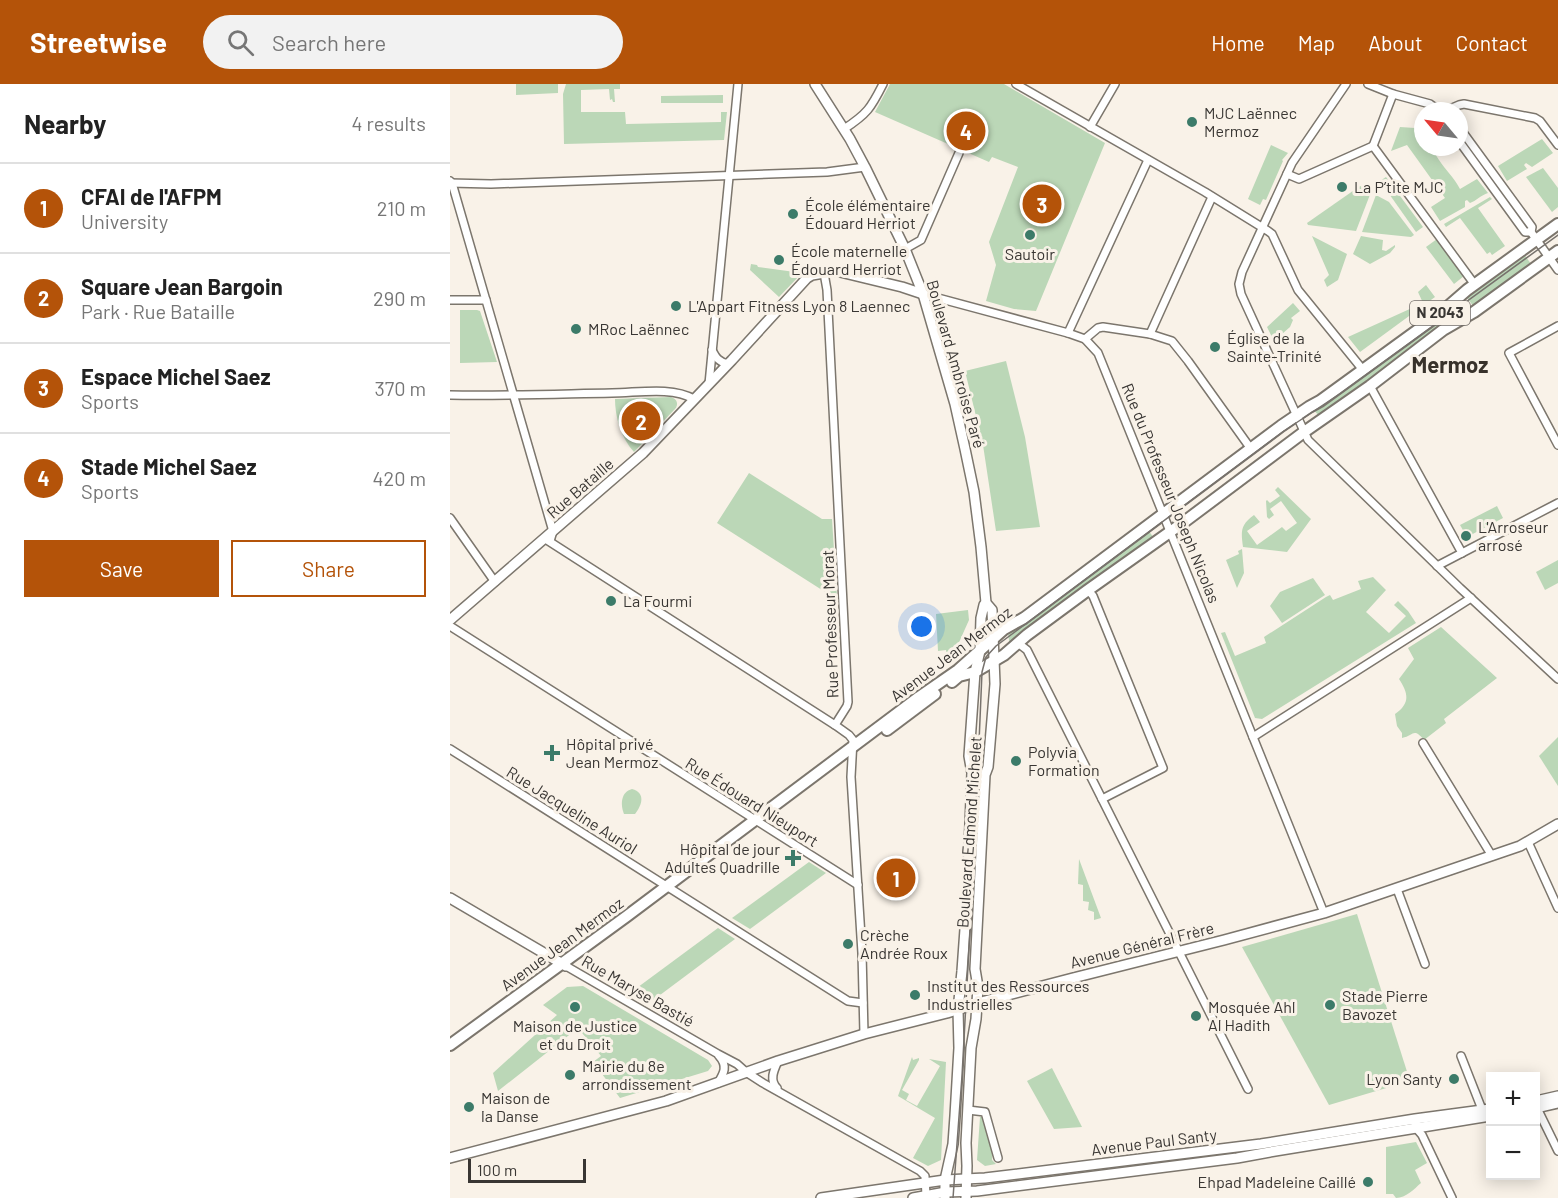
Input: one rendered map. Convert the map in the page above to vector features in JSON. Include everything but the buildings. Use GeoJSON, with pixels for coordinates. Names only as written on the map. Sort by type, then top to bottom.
{"type":"FeatureCollection","features":[{"type":"Feature","properties":{"kind":"main road","name":"Avenue Jean Mermoz"},"geometry":{"type":"LineString","coordinates":[[853,751],[919,697],[958,670],[1004,629],[1024,618],[1086,573],[1251,449],[1294,410],[1320,401],[1437,316],[1534,236],[1558,224]]}},
{"type":"Feature","properties":{"kind":"main road","name":"Avenue Jean Mermoz"},"geometry":{"type":"LineString","coordinates":[[450,1052],[853,751],[959,676],[975,672],[994,662],[1027,635],[1370,386],[1443,330],[1474,312],[1554,254]]}},
{"type":"Feature","properties":{"kind":"main road","name":"Avenue Jean Mermoz"},"geometry":{"type":"LineString","coordinates":[[450,1045],[564,965]]}},
{"type":"Feature","properties":{"kind":"street"},"geometry":{"type":"LineString","coordinates":[[709,384],[738,84]]}},
{"type":"Feature","properties":{"kind":"street","name":"Boulevard Ambroise Paré"},"geometry":{"type":"LineString","coordinates":[[816,84],[865,167],[905,249],[923,294],[955,404],[974,492],[981,547],[986,603],[981,618],[980,651]]}},
{"type":"Feature","properties":{"kind":"street"},"geometry":{"type":"LineString","coordinates":[[844,129],[866,113],[883,84]]}},
{"type":"Feature","properties":{"kind":"street"},"geometry":{"type":"LineString","coordinates":[[1016,84],[1263,226],[1272,234],[1298,290],[1363,370]]}},
{"type":"Feature","properties":{"kind":"street"},"geometry":{"type":"LineString","coordinates":[[1090,127],[1115,84]]}},
{"type":"Feature","properties":{"kind":"street"},"geometry":{"type":"LineString","coordinates":[[1346,84],[1292,163],[1242,272],[1239,284],[1241,294],[1308,441],[1558,679]]}},
{"type":"Feature","properties":{"kind":"street"},"geometry":{"type":"LineString","coordinates":[[1368,84],[1393,94],[1425,102]]}},
{"type":"Feature","properties":{"kind":"street"},"geometry":{"type":"LineString","coordinates":[[1287,174],[1299,178],[1373,146],[1393,94]]}},
{"type":"Feature","properties":{"kind":"street"},"geometry":{"type":"LineString","coordinates":[[1468,105],[1540,120],[1558,145]]}},
{"type":"Feature","properties":{"kind":"street"},"geometry":{"type":"LineString","coordinates":[[1468,141],[1525,232],[1534,236],[1554,254],[1558,270]]}},
{"type":"Feature","properties":{"kind":"street"},"geometry":{"type":"LineString","coordinates":[[1373,146],[1475,285]]}},
{"type":"Feature","properties":{"kind":"street"},"geometry":{"type":"LineString","coordinates":[[1468,152],[1500,189]]}},
{"type":"Feature","properties":{"kind":"street"},"geometry":{"type":"LineString","coordinates":[[905,249],[921,240],[958,153]]}},
{"type":"Feature","properties":{"kind":"street"},"geometry":{"type":"LineString","coordinates":[[1068,333],[1148,160]]}},
{"type":"Feature","properties":{"kind":"street"},"geometry":{"type":"LineString","coordinates":[[864,1034],[851,777],[853,740],[836,725],[549,537],[513,396],[451,182],[503,183],[729,175],[838,171],[865,167]]}},
{"type":"Feature","properties":{"kind":"street"},"geometry":{"type":"LineString","coordinates":[[1150,334],[1212,196]]}},
{"type":"Feature","properties":{"kind":"street"},"geometry":{"type":"LineString","coordinates":[[824,273],[836,271],[902,287],[1085,339],[1098,328],[1103,327],[1167,338],[1176,346],[1251,449]]}},
{"type":"Feature","properties":{"kind":"street","name":"Rue Bataille"},"geometry":{"type":"LineString","coordinates":[[450,620],[549,537],[643,453],[807,278],[824,273]]}},
{"type":"Feature","properties":{"kind":"street","name":"Rue Professeur Morat"},"geometry":{"type":"LineString","coordinates":[[824,273],[827,290],[848,702],[836,725]]}},
{"type":"Feature","properties":{"kind":"street"},"geometry":{"type":"LineString","coordinates":[[450,300],[486,300]]}},
{"type":"Feature","properties":{"kind":"street"},"geometry":{"type":"LineString","coordinates":[[1558,326],[1509,353],[1558,445]]}},
{"type":"Feature","properties":{"kind":"street","name":"Rue du Professeur Joseph Nicolas"},"geometry":{"type":"LineString","coordinates":[[1085,339],[1098,353],[1324,913]]}},
{"type":"Feature","properties":{"kind":"street"},"geometry":{"type":"LineString","coordinates":[[712,350],[716,358],[728,364]]}},
{"type":"Feature","properties":{"kind":"street"},"geometry":{"type":"LineString","coordinates":[[1370,386],[1462,553]]}},
{"type":"Feature","properties":{"kind":"street"},"geometry":{"type":"LineString","coordinates":[[450,395],[513,396],[673,391],[694,399]]}},
{"type":"Feature","properties":{"kind":"street"},"geometry":{"type":"LineString","coordinates":[[1437,566],[1558,503]]}},
{"type":"Feature","properties":{"kind":"street"},"geometry":{"type":"LineString","coordinates":[[450,518],[495,582]]}},
{"type":"Feature","properties":{"kind":"street"},"geometry":{"type":"LineString","coordinates":[[1088,590],[1093,596],[1163,768],[1102,799]]}},
{"type":"Feature","properties":{"kind":"street"},"geometry":{"type":"LineString","coordinates":[[1253,737],[1471,598]]}},
{"type":"Feature","properties":{"kind":"street","name":"Boulevard Ambroise Paré"},"geometry":{"type":"LineString","coordinates":[[986,603],[992,610],[993,638]]}},
{"type":"Feature","properties":{"kind":"street","name":"Rue Édouard Nieuport"},"geometry":{"type":"LineString","coordinates":[[450,626],[858,885]]}},
{"type":"Feature","properties":{"kind":"street","name":"Boulevard Edmond Michelet"},"geometry":{"type":"LineString","coordinates":[[966,1195],[971,1047],[978,987],[975,969],[985,775],[988,767],[995,684],[993,638]]}},
{"type":"Feature","properties":{"kind":"street"},"geometry":{"type":"LineString","coordinates":[[1018,643],[1027,650],[1248,1089]]}},
{"type":"Feature","properties":{"kind":"street","name":"Boulevard Edmond Michelet"},"geometry":{"type":"LineString","coordinates":[[946,1195],[945,1180],[953,1144],[958,1010],[969,878],[972,772],[969,756],[975,672],[980,651]]}},
{"type":"Feature","properties":{"kind":"street"},"geometry":{"type":"LineString","coordinates":[[1423,743],[1492,856]]}},
{"type":"Feature","properties":{"kind":"street","name":"Rue Jacqueline Auriol"},"geometry":{"type":"LineString","coordinates":[[450,749],[848,1001],[863,1003]]}},
{"type":"Feature","properties":{"kind":"street","name":"Avenue Général Frère"},"geometry":{"type":"LineString","coordinates":[[450,1158],[666,1101],[778,1061],[864,1034],[1324,913],[1520,846],[1558,824]]}},
{"type":"Feature","properties":{"kind":"street"},"geometry":{"type":"LineString","coordinates":[[1528,842],[1558,908]]}},
{"type":"Feature","properties":{"kind":"street"},"geometry":{"type":"LineString","coordinates":[[1397,889],[1425,964]]}},
{"type":"Feature","properties":{"kind":"street","name":"Rue Maryse Bastié"},"geometry":{"type":"LineString","coordinates":[[450,898],[737,1064],[746,1072],[788,1097],[920,1171],[926,1183]]}},
{"type":"Feature","properties":{"kind":"street"},"geometry":{"type":"LineString","coordinates":[[718,1054],[725,1068],[724,1075],[718,1083]]}},
{"type":"Feature","properties":{"kind":"street"},"geometry":{"type":"LineString","coordinates":[[1461,1056],[1486,1111]]}},
{"type":"Feature","properties":{"kind":"street","name":"Rue Maryse Bastié"},"geometry":{"type":"LineString","coordinates":[[778,1061],[773,1070],[774,1086],[788,1097]]}},
{"type":"Feature","properties":{"kind":"street"},"geometry":{"type":"LineString","coordinates":[[1540,1100],[1558,1096]]}},
{"type":"Feature","properties":{"kind":"street"},"geometry":{"type":"LineString","coordinates":[[1540,1106],[1558,1104]]}},
{"type":"Feature","properties":{"kind":"street"},"geometry":{"type":"LineString","coordinates":[[968,1110],[985,1112],[998,1158]]}},
{"type":"Feature","properties":{"kind":"street","name":"Avenue Paul Santy"},"geometry":{"type":"LineString","coordinates":[[821,1198],[945,1180],[1260,1144],[1486,1113]]}},
{"type":"Feature","properties":{"kind":"street"},"geometry":{"type":"LineString","coordinates":[[1540,1115],[1558,1151]]}},
{"type":"Feature","properties":{"kind":"street"},"geometry":{"type":"LineString","coordinates":[[1416,1123],[1452,1198]]}},
{"type":"Feature","properties":{"kind":"street","name":"Avenue Paul Santy"},"geometry":{"type":"LineString","coordinates":[[913,1198],[966,1195],[1237,1158],[1416,1123]]}},
{"type":"Feature","properties":{"kind":"street"},"geometry":{"type":"LineString","coordinates":[[1042,1183],[1044,1170]]}},
{"type":"Feature","properties":{"kind":"street"},"geometry":{"type":"LineString","coordinates":[[926,1183],[926,1196]]}},
{"type":"Feature","properties":{"kind":"green space"},"geometry":{"type":"Polygon","coordinates":[[[516,84],[558,84],[558,93],[516,95],[516,84]]]}},
{"type":"Feature","properties":{"kind":"green space"},"geometry":{"type":"Polygon","coordinates":[[[566,84],[620,84],[620,89],[614,89],[615,102],[610,100],[609,89],[581,90],[581,112],[625,112],[626,124],[721,122],[721,112],[727,112],[724,140],[564,144],[563,94],[566,84]]]}},
{"type":"Feature","properties":{"kind":"green space"},"geometry":{"type":"Polygon","coordinates":[[[890,84],[1004,84],[1105,143],[1036,311],[1014,309],[986,301],[996,265],[989,242],[1018,167],[992,157],[989,162],[875,112],[890,84]]]}},
{"type":"Feature","properties":{"kind":"green space"},"geometry":{"type":"Polygon","coordinates":[[[723,95],[723,103],[661,103],[661,96],[723,95]]]}},
{"type":"Feature","properties":{"kind":"green space"},"geometry":{"type":"Polygon","coordinates":[[[1400,127],[1414,128],[1414,155],[1407,145],[1391,151],[1400,127]]]}},
{"type":"Feature","properties":{"kind":"green space"},"geometry":{"type":"Polygon","coordinates":[[[1542,139],[1553,153],[1532,167],[1526,163],[1524,165],[1527,169],[1507,181],[1498,166],[1542,139]]]}},
{"type":"Feature","properties":{"kind":"green space"},"geometry":{"type":"Polygon","coordinates":[[[1271,145],[1288,153],[1282,160],[1266,200],[1263,199],[1260,205],[1248,199],[1271,145]]]}},
{"type":"Feature","properties":{"kind":"green space"},"geometry":{"type":"Polygon","coordinates":[[[1415,156],[1437,156],[1460,189],[1477,179],[1488,193],[1470,203],[1465,201],[1465,207],[1440,221],[1431,207],[1445,198],[1415,156]]]}},
{"type":"Feature","properties":{"kind":"green space"},"geometry":{"type":"Polygon","coordinates":[[[1543,168],[1558,188],[1558,207],[1552,212],[1526,177],[1543,168]]]}},
{"type":"Feature","properties":{"kind":"green space"},"geometry":{"type":"Polygon","coordinates":[[[1386,177],[1423,227],[1416,232],[1380,181],[1386,177]]]}},
{"type":"Feature","properties":{"kind":"green space"},"geometry":{"type":"Polygon","coordinates":[[[1360,186],[1371,192],[1356,231],[1308,225],[1307,223],[1360,186]]]}},
{"type":"Feature","properties":{"kind":"green space"},"geometry":{"type":"Polygon","coordinates":[[[1376,195],[1389,202],[1414,235],[1411,237],[1362,232],[1376,195]]]}},
{"type":"Feature","properties":{"kind":"green space"},"geometry":{"type":"Polygon","coordinates":[[[1490,197],[1492,199],[1478,208],[1505,246],[1492,255],[1490,252],[1487,254],[1460,218],[1446,227],[1444,224],[1490,197]]]}},
{"type":"Feature","properties":{"kind":"green space"},"geometry":{"type":"Polygon","coordinates":[[[1312,236],[1347,254],[1338,280],[1327,287],[1324,280],[1329,275],[1312,236]]]}},
{"type":"Feature","properties":{"kind":"green space"},"geometry":{"type":"Polygon","coordinates":[[[1361,236],[1383,240],[1382,250],[1386,251],[1395,245],[1395,247],[1390,253],[1370,264],[1353,254],[1361,236]]]}},
{"type":"Feature","properties":{"kind":"green space"},"geometry":{"type":"Polygon","coordinates":[[[1437,239],[1464,276],[1454,284],[1426,247],[1437,239]]]}},
{"type":"Feature","properties":{"kind":"green space"},"geometry":{"type":"Polygon","coordinates":[[[1524,254],[1531,264],[1473,306],[1466,296],[1524,254]]]}},
{"type":"Feature","properties":{"kind":"green space"},"geometry":{"type":"Polygon","coordinates":[[[751,264],[802,273],[779,297],[750,270],[751,264]]]}},
{"type":"Feature","properties":{"kind":"green space"},"geometry":{"type":"Polygon","coordinates":[[[1426,285],[1435,297],[1360,352],[1348,337],[1423,303],[1418,292],[1426,285]]]}},
{"type":"Feature","properties":{"kind":"green space"},"geometry":{"type":"Polygon","coordinates":[[[1461,300],[1469,310],[1443,325],[1319,416],[1313,409],[1461,300]]]}},
{"type":"Feature","properties":{"kind":"green space"},"geometry":{"type":"Polygon","coordinates":[[[1293,303],[1300,311],[1291,318],[1293,320],[1290,327],[1274,341],[1267,327],[1293,303]]]}},
{"type":"Feature","properties":{"kind":"green space"},"geometry":{"type":"Polygon","coordinates":[[[460,310],[480,311],[497,362],[460,363],[460,310]]]}},
{"type":"Feature","properties":{"kind":"green space"},"geometry":{"type":"Polygon","coordinates":[[[1006,361],[1025,437],[1040,527],[996,531],[983,445],[965,371],[1006,361]]]}},
{"type":"Feature","properties":{"kind":"green space"},"geometry":{"type":"Polygon","coordinates":[[[671,397],[677,402],[675,409],[634,452],[620,427],[615,399],[671,397]]]}},
{"type":"Feature","properties":{"kind":"green space"},"geometry":{"type":"Polygon","coordinates":[[[749,473],[822,519],[832,519],[837,597],[833,597],[717,523],[749,473]]]}},
{"type":"Feature","properties":{"kind":"green space"},"geometry":{"type":"Polygon","coordinates":[[[1278,487],[1311,519],[1287,552],[1243,547],[1242,529],[1254,515],[1260,522],[1247,531],[1257,545],[1282,527],[1286,531],[1297,523],[1281,501],[1270,509],[1274,515],[1269,519],[1267,517],[1266,501],[1270,503],[1280,496],[1275,490],[1278,487]]]}},
{"type":"Feature","properties":{"kind":"green space"},"geometry":{"type":"Polygon","coordinates":[[[1497,506],[1503,518],[1467,537],[1460,525],[1497,506]]]}},
{"type":"Feature","properties":{"kind":"green space"},"geometry":{"type":"Polygon","coordinates":[[[1148,530],[1154,538],[1109,569],[1010,645],[1008,635],[1148,530]]]}},
{"type":"Feature","properties":{"kind":"green space"},"geometry":{"type":"Polygon","coordinates":[[[1242,549],[1244,573],[1237,588],[1226,560],[1239,554],[1238,551],[1242,549]]]}},
{"type":"Feature","properties":{"kind":"green space"},"geometry":{"type":"Polygon","coordinates":[[[1558,560],[1558,583],[1545,590],[1536,572],[1558,560]]]}},
{"type":"Feature","properties":{"kind":"green space"},"geometry":{"type":"Polygon","coordinates":[[[1373,577],[1386,590],[1366,612],[1389,633],[1406,616],[1394,605],[1398,601],[1416,623],[1262,719],[1255,718],[1221,633],[1225,632],[1235,656],[1266,643],[1264,637],[1326,597],[1330,595],[1333,600],[1361,589],[1358,581],[1373,577]]]}},
{"type":"Feature","properties":{"kind":"green space"},"geometry":{"type":"Polygon","coordinates":[[[1313,578],[1325,595],[1282,623],[1270,606],[1280,592],[1313,578]]]}},
{"type":"Feature","properties":{"kind":"green space"},"geometry":{"type":"Polygon","coordinates":[[[968,610],[969,620],[952,658],[947,661],[946,650],[938,651],[936,614],[968,610]]]}},
{"type":"Feature","properties":{"kind":"green space"},"geometry":{"type":"Polygon","coordinates":[[[1441,627],[1497,678],[1444,719],[1446,723],[1424,740],[1415,733],[1402,738],[1395,714],[1406,702],[1406,693],[1399,679],[1414,659],[1408,648],[1441,627]]]}},
{"type":"Feature","properties":{"kind":"green space"},"geometry":{"type":"Polygon","coordinates":[[[1558,737],[1558,786],[1539,756],[1558,737]]]}},
{"type":"Feature","properties":{"kind":"green space"},"geometry":{"type":"Polygon","coordinates":[[[632,789],[641,796],[641,803],[635,814],[624,814],[622,799],[632,789]]]}},
{"type":"Feature","properties":{"kind":"green space"},"geometry":{"type":"Polygon","coordinates":[[[1079,859],[1101,918],[1094,920],[1094,912],[1088,910],[1089,902],[1083,901],[1083,885],[1078,884],[1079,859]]]}},
{"type":"Feature","properties":{"kind":"green space"},"geometry":{"type":"Polygon","coordinates":[[[809,862],[826,873],[750,929],[732,918],[809,862]]]}},
{"type":"Feature","properties":{"kind":"green space","name":"Stade Pierre Bavozet"},"geometry":{"type":"Polygon","coordinates":[[[1357,914],[1410,1081],[1329,1105],[1242,947],[1357,914]]]}},
{"type":"Feature","properties":{"kind":"green space"},"geometry":{"type":"Polygon","coordinates":[[[718,928],[735,939],[648,1004],[630,993],[718,928]]]}},
{"type":"Feature","properties":{"kind":"green space"},"geometry":{"type":"Polygon","coordinates":[[[583,986],[708,1060],[712,1066],[708,1071],[620,1098],[593,1062],[601,1056],[578,1028],[498,1091],[493,1073],[557,1015],[543,1005],[567,987],[583,986]]]}},
{"type":"Feature","properties":{"kind":"green space"},"geometry":{"type":"Polygon","coordinates":[[[912,1057],[913,1060],[919,1058],[919,1060],[902,1090],[909,1094],[906,1100],[917,1106],[940,1066],[929,1059],[946,1062],[941,1160],[928,1166],[913,1158],[935,1118],[898,1096],[912,1057]]]}},
{"type":"Feature","properties":{"kind":"green space"},"geometry":{"type":"Polygon","coordinates":[[[1052,1068],[1082,1127],[1054,1129],[1027,1081],[1052,1068]]]}},
{"type":"Feature","properties":{"kind":"green space"},"geometry":{"type":"Polygon","coordinates":[[[984,1116],[993,1150],[992,1160],[996,1164],[985,1166],[977,1160],[980,1117],[984,1116]]]}},
{"type":"Feature","properties":{"kind":"green space"},"geometry":{"type":"Polygon","coordinates":[[[1416,1142],[1427,1163],[1415,1170],[1421,1183],[1400,1198],[1396,1198],[1393,1194],[1386,1194],[1386,1147],[1416,1142]]]}},
{"type":"Feature","properties":{"kind":"tram line"},"geometry":{"type":"LineString","coordinates":[[953,1198],[962,1076],[982,672],[986,657],[996,646],[1284,431],[1341,393],[1558,235]]}},
{"type":"Feature","properties":{"kind":"place","name":"MJC Laënnec Mermoz"},"geometry":{"type":"Point","coordinates":[1192,122]}},
{"type":"Feature","properties":{"kind":"place","name":"Stade Michel Saez"},"geometry":{"type":"Point","coordinates":[966,131]}},
{"type":"Feature","properties":{"kind":"place","name":"La P’tite MJC"},"geometry":{"type":"Point","coordinates":[1342,187]}},
{"type":"Feature","properties":{"kind":"place","name":"Espace Michel Saez"},"geometry":{"type":"Point","coordinates":[1042,204]}},
{"type":"Feature","properties":{"kind":"place","name":"École élémentaire Édouard Herriot"},"geometry":{"type":"Point","coordinates":[793,214]}},
{"type":"Feature","properties":{"kind":"place","name":"Sautoir"},"geometry":{"type":"Point","coordinates":[1030,235]}},
{"type":"Feature","properties":{"kind":"place","name":"École maternelle Édouard Herriot"},"geometry":{"type":"Point","coordinates":[779,260]}},
{"type":"Feature","properties":{"kind":"place","name":"L'Appart Fitness Lyon 8 Laennec"},"geometry":{"type":"Point","coordinates":[676,306]}},
{"type":"Feature","properties":{"kind":"place","name":"MRoc Laënnec"},"geometry":{"type":"Point","coordinates":[576,329]}},
{"type":"Feature","properties":{"kind":"place","name":"Église de la Sainte-Trinité"},"geometry":{"type":"Point","coordinates":[1215,347]}},
{"type":"Feature","properties":{"kind":"place","name":"Square Jean Bargoin"},"geometry":{"type":"Point","coordinates":[641,421]}},
{"type":"Feature","properties":{"kind":"place","name":"L'Arroseur arrosé"},"geometry":{"type":"Point","coordinates":[1466,536]}},
{"type":"Feature","properties":{"kind":"place","name":"La Fourmi"},"geometry":{"type":"Point","coordinates":[611,601]}},
{"type":"Feature","properties":{"kind":"place","name":"Hôpital privé Jean Mermoz"},"geometry":{"type":"Point","coordinates":[552,753]}},
{"type":"Feature","properties":{"kind":"place","name":"Polyvia Formation"},"geometry":{"type":"Point","coordinates":[1016,761]}},
{"type":"Feature","properties":{"kind":"place","name":"Hôpital de jour Adultes Quadrille"},"geometry":{"type":"Point","coordinates":[793,858]}},
{"type":"Feature","properties":{"kind":"place","name":"CFAI de l'AFPM"},"geometry":{"type":"Point","coordinates":[896,878]}},
{"type":"Feature","properties":{"kind":"place","name":"Crèche Andrée Roux"},"geometry":{"type":"Point","coordinates":[848,944]}},
{"type":"Feature","properties":{"kind":"place","name":"Institut des Ressources Industrielles"},"geometry":{"type":"Point","coordinates":[915,995]}},
{"type":"Feature","properties":{"kind":"place","name":"Stade Pierre Bavozet"},"geometry":{"type":"Point","coordinates":[1330,1005]}},
{"type":"Feature","properties":{"kind":"place","name":"Maison de Justice et du Droit"},"geometry":{"type":"Point","coordinates":[575,1007]}},
{"type":"Feature","properties":{"kind":"place","name":"Mosquée Ahl Al Hadith"},"geometry":{"type":"Point","coordinates":[1196,1016]}},
{"type":"Feature","properties":{"kind":"place","name":"Mairie du 8e arrondissement"},"geometry":{"type":"Point","coordinates":[570,1075]}},
{"type":"Feature","properties":{"kind":"place","name":"Lyon Santy"},"geometry":{"type":"Point","coordinates":[1454,1079]}},
{"type":"Feature","properties":{"kind":"place","name":"Maison de la Danse"},"geometry":{"type":"Point","coordinates":[469,1107]}},
{"type":"Feature","properties":{"kind":"place","name":"Ehpad Madeleine Caillé"},"geometry":{"type":"Point","coordinates":[1368,1182]}},
{"type":"Feature","properties":{"kind":"district","name":"Mermoz"},"geometry":{"type":"Point","coordinates":[1450,365]}}]}
